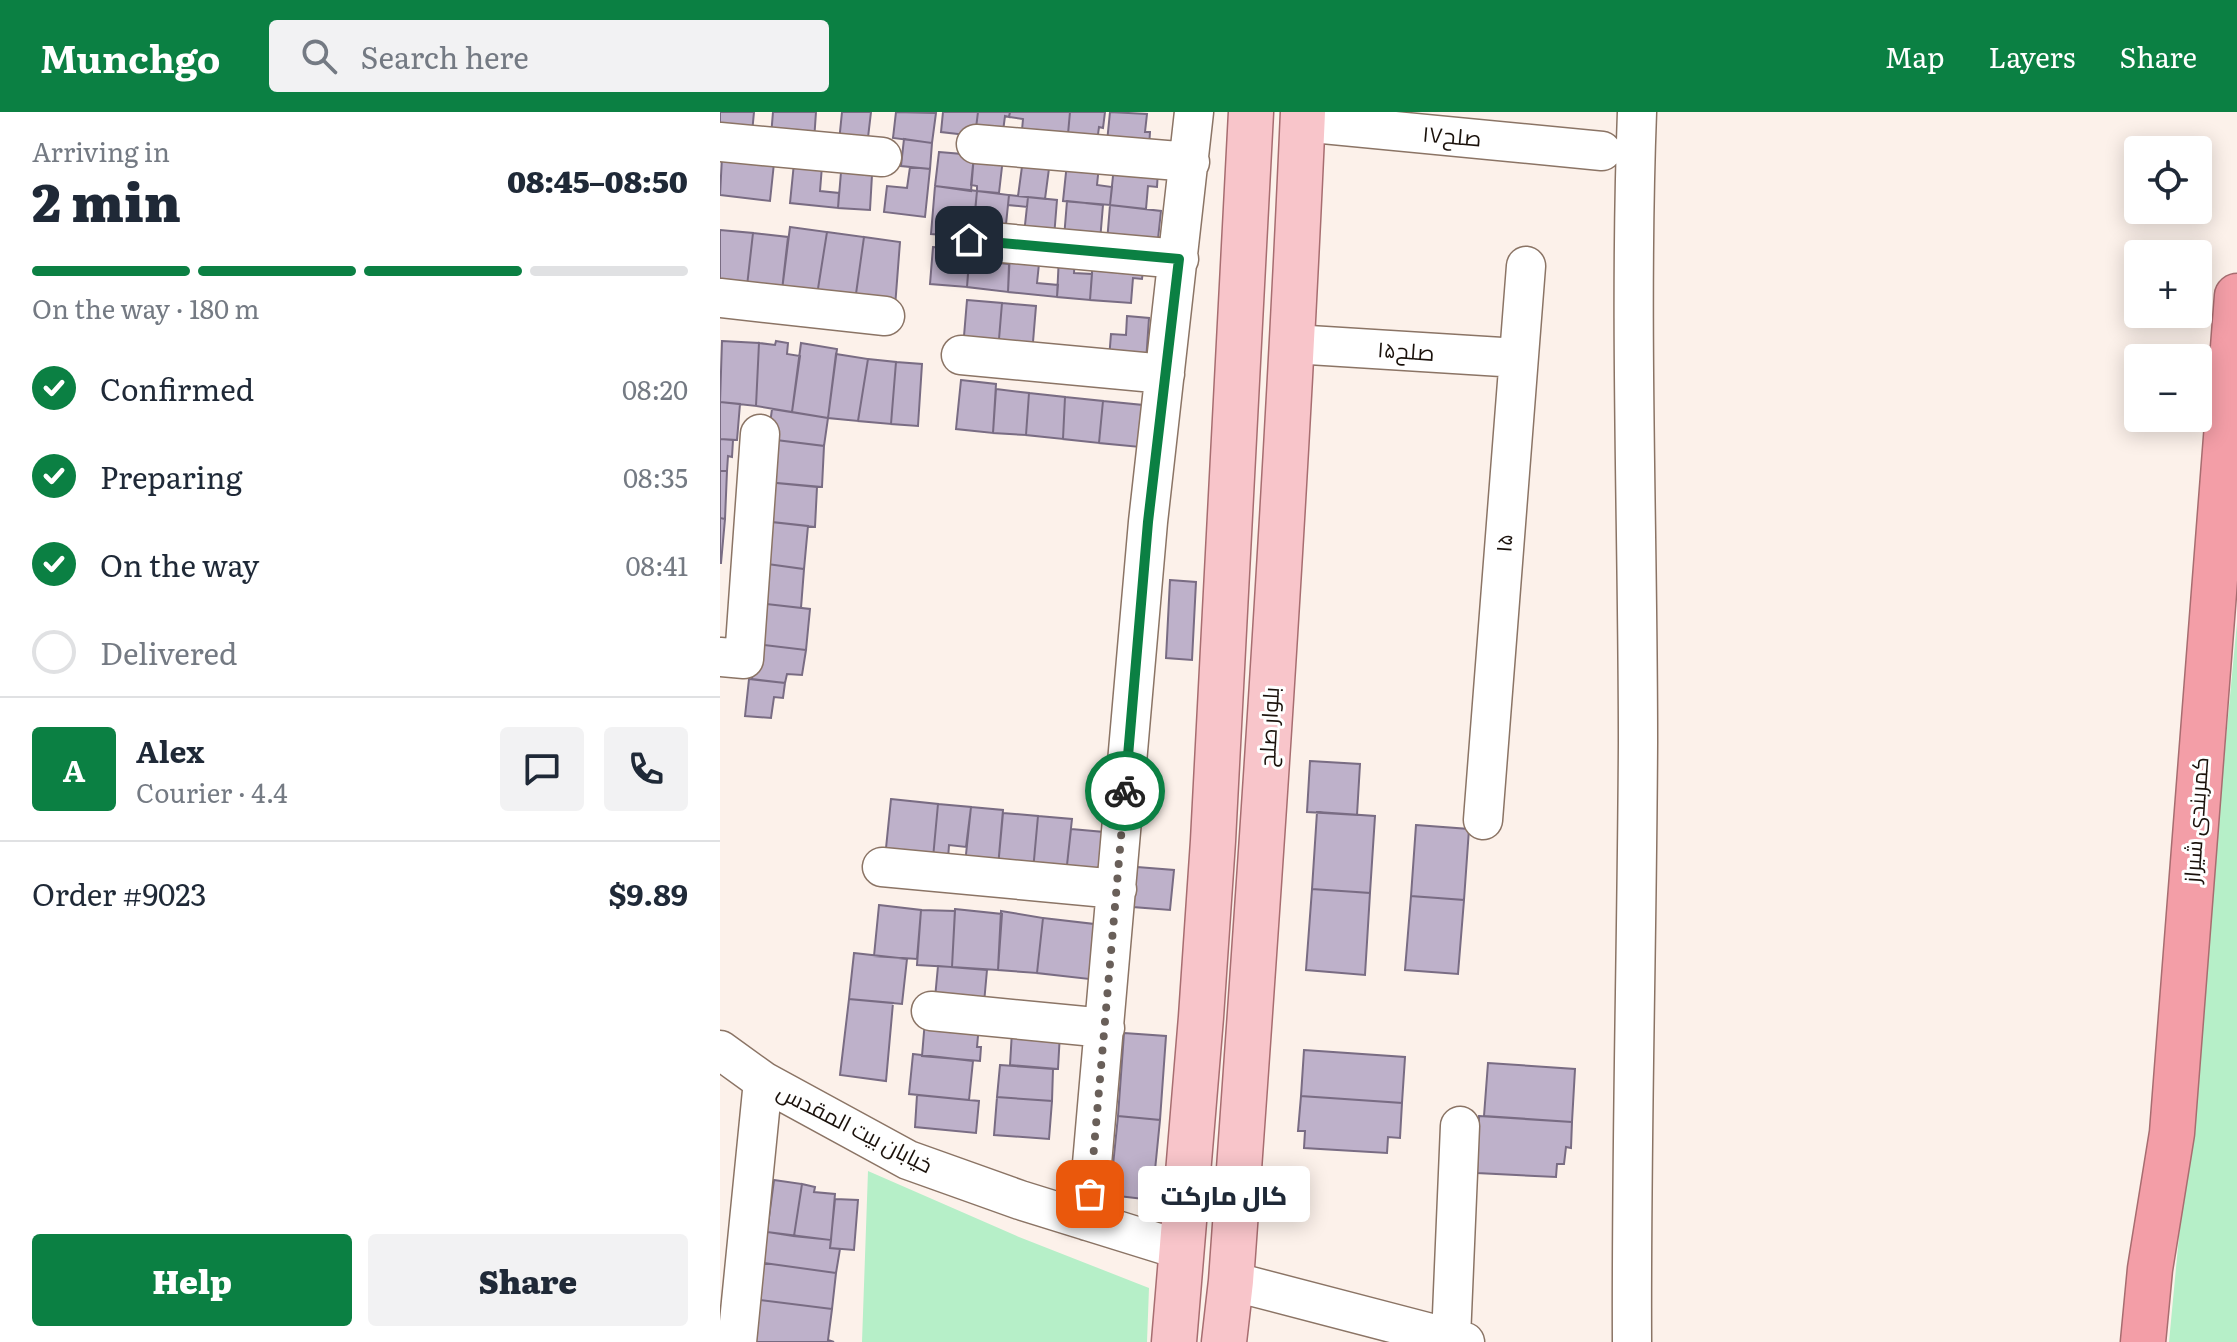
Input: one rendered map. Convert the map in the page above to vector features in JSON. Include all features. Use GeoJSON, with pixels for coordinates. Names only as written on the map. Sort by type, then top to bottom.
{"type":"FeatureCollection","features":[{"type":"Feature","properties":{"kind":"highway","name":"کمربندی شیراز"},"geometry":{"type":"LineString","coordinates":[[2143,1342],[2150,1269],[2172,1133],[2237,296]]}},
{"type":"Feature","properties":{"kind":"main road"},"geometry":{"type":"LineString","coordinates":[[1174,1342],[1213,841],[1251,112]]}},
{"type":"Feature","properties":{"kind":"main road","name":"بلوار صلح"},"geometry":{"type":"LineString","coordinates":[[1224,1342],[1262,843],[1293,344],[1303,117]]}},
{"type":"Feature","properties":{"kind":"main road"},"geometry":{"type":"LineString","coordinates":[[1213,841],[1262,843]]}},
{"type":"Feature","properties":{"kind":"street"},"geometry":{"type":"LineString","coordinates":[[1087,1221],[1148,522],[1194,112]]}},
{"type":"Feature","properties":{"kind":"street"},"geometry":{"type":"LineString","coordinates":[[1632,1342],[1631,1176],[1638,741],[1632,409],[1637,112]]}},
{"type":"Feature","properties":{"kind":"street","name":"صلح۱۷"},"geometry":{"type":"LineString","coordinates":[[1303,117],[1602,151]]}},
{"type":"Feature","properties":{"kind":"street"},"geometry":{"type":"LineString","coordinates":[[720,142],[882,157]]}},
{"type":"Feature","properties":{"kind":"street"},"geometry":{"type":"LineString","coordinates":[[976,144],[1190,162]]}},
{"type":"Feature","properties":{"kind":"street"},"geometry":{"type":"LineString","coordinates":[[969,240],[1179,259]]}},
{"type":"Feature","properties":{"kind":"street","name":"۱۵"},"geometry":{"type":"LineString","coordinates":[[1483,820],[1526,266]]}},
{"type":"Feature","properties":{"kind":"street"},"geometry":{"type":"LineString","coordinates":[[720,298],[885,316]]}},
{"type":"Feature","properties":{"kind":"street","name":"صلح۱۵"},"geometry":{"type":"LineString","coordinates":[[1293,344],[1518,358]]}},
{"type":"Feature","properties":{"kind":"street"},"geometry":{"type":"LineString","coordinates":[[961,355],[1165,374]]}},
{"type":"Feature","properties":{"kind":"street"},"geometry":{"type":"LineString","coordinates":[[720,657],[744,659],[760,434]]}},
{"type":"Feature","properties":{"kind":"street"},"geometry":{"type":"LineString","coordinates":[[882,867],[1117,889]]}},
{"type":"Feature","properties":{"kind":"street"},"geometry":{"type":"LineString","coordinates":[[931,1011],[1105,1028]]}},
{"type":"Feature","properties":{"kind":"street","name":"خیابان بیت المقدس"},"geometry":{"type":"LineString","coordinates":[[720,1050],[763,1081],[908,1160],[1181,1250]]}},
{"type":"Feature","properties":{"kind":"street"},"geometry":{"type":"LineString","coordinates":[[737,1342],[763,1081]]}},
{"type":"Feature","properties":{"kind":"street"},"geometry":{"type":"LineString","coordinates":[[1231,1281],[1458,1340],[1460,1126]]}},
{"type":"Feature","properties":{"kind":"street"},"geometry":{"type":"LineString","coordinates":[[2128,1342],[2150,1269]]}},
{"type":"Feature","properties":{"kind":"green space"},"geometry":{"type":"Polygon","coordinates":[[[2237,622],[2237,1342],[2169,1342],[2237,622]]]}},
{"type":"Feature","properties":{"kind":"green space"},"geometry":{"type":"Polygon","coordinates":[[[868,1171],[1019,1237],[1149,1288],[1147,1342],[862,1342],[868,1171]]]}},
{"type":"Feature","properties":{"kind":"building"},"geometry":{"type":"Polygon","coordinates":[[[720,112],[754,112],[752,133],[720,130],[720,112]]]}},
{"type":"Feature","properties":{"kind":"building"},"geometry":{"type":"Polygon","coordinates":[[[773,112],[816,112],[814,141],[771,136],[773,112]]]}},
{"type":"Feature","properties":{"kind":"building"},"geometry":{"type":"Polygon","coordinates":[[[842,112],[871,112],[867,146],[839,142],[842,112]]]}},
{"type":"Feature","properties":{"kind":"building"},"geometry":{"type":"Polygon","coordinates":[[[896,112],[936,113],[932,143],[893,138],[896,112]]]}},
{"type":"Feature","properties":{"kind":"building"},"geometry":{"type":"Polygon","coordinates":[[[943,112],[978,112],[975,136],[941,132],[943,112]]]}},
{"type":"Feature","properties":{"kind":"building"},"geometry":{"type":"Polygon","coordinates":[[[978,112],[1010,112],[1009,117],[1005,116],[1002,139],[975,136],[978,112]]]}},
{"type":"Feature","properties":{"kind":"building"},"geometry":{"type":"Polygon","coordinates":[[[1010,112],[1070,112],[1068,134],[1021,141],[1023,119],[1009,117],[1010,112]]]}},
{"type":"Feature","properties":{"kind":"building"},"geometry":{"type":"Polygon","coordinates":[[[1070,112],[1105,112],[1097,142],[1068,134],[1070,112]]]}},
{"type":"Feature","properties":{"kind":"building"},"geometry":{"type":"Polygon","coordinates":[[[1110,112],[1147,114],[1145,132],[1150,132],[1149,147],[1107,142],[1110,112]]]}},
{"type":"Feature","properties":{"kind":"building"},"geometry":{"type":"Polygon","coordinates":[[[904,139],[932,143],[930,169],[901,166],[904,139]]]}},
{"type":"Feature","properties":{"kind":"building"},"geometry":{"type":"Polygon","coordinates":[[[939,152],[974,155],[971,191],[935,186],[939,152]]]}},
{"type":"Feature","properties":{"kind":"building"},"geometry":{"type":"Polygon","coordinates":[[[974,155],[1003,158],[999,193],[977,191],[977,186],[971,185],[974,155]]]}},
{"type":"Feature","properties":{"kind":"building"},"geometry":{"type":"Polygon","coordinates":[[[722,157],[774,163],[770,201],[720,195],[722,157]]]}},
{"type":"Feature","properties":{"kind":"building"},"geometry":{"type":"Polygon","coordinates":[[[1023,159],[1050,161],[1045,199],[1018,196],[1023,159]]]}},
{"type":"Feature","properties":{"kind":"building"},"geometry":{"type":"Polygon","coordinates":[[[794,163],[822,166],[820,191],[839,193],[838,208],[790,203],[794,163]]]}},
{"type":"Feature","properties":{"kind":"building"},"geometry":{"type":"Polygon","coordinates":[[[1067,163],[1099,166],[1097,185],[1112,187],[1110,205],[1063,201],[1067,163]]]}},
{"type":"Feature","properties":{"kind":"building"},"geometry":{"type":"Polygon","coordinates":[[[1114,166],[1158,171],[1157,187],[1148,186],[1146,209],[1110,205],[1114,166]]]}},
{"type":"Feature","properties":{"kind":"building"},"geometry":{"type":"Polygon","coordinates":[[[910,167],[930,169],[925,217],[884,212],[887,186],[907,188],[910,167]]]}},
{"type":"Feature","properties":{"kind":"building"},"geometry":{"type":"Polygon","coordinates":[[[841,172],[872,175],[870,210],[838,208],[841,172]]]}},
{"type":"Feature","properties":{"kind":"building"},"geometry":{"type":"Polygon","coordinates":[[[935,186],[977,191],[975,213],[958,211],[956,236],[931,234],[935,186]]]}},
{"type":"Feature","properties":{"kind":"building"},"geometry":{"type":"Polygon","coordinates":[[[977,191],[1009,195],[1005,234],[973,231],[977,191]]]}},
{"type":"Feature","properties":{"kind":"building"},"geometry":{"type":"Polygon","coordinates":[[[1009,195],[1028,197],[1027,207],[1008,205],[1009,195]]]}},
{"type":"Feature","properties":{"kind":"building"},"geometry":{"type":"Polygon","coordinates":[[[1028,197],[1057,200],[1054,237],[1024,234],[1028,197]]]}},
{"type":"Feature","properties":{"kind":"building"},"geometry":{"type":"Polygon","coordinates":[[[1067,201],[1103,205],[1100,241],[1064,238],[1067,201]]]}},
{"type":"Feature","properties":{"kind":"building"},"geometry":{"type":"Polygon","coordinates":[[[1110,205],[1161,211],[1157,248],[1107,242],[1110,205]]]}},
{"type":"Feature","properties":{"kind":"building"},"geometry":{"type":"Polygon","coordinates":[[[790,227],[827,232],[817,295],[782,290],[790,227]]]}},
{"type":"Feature","properties":{"kind":"building"},"geometry":{"type":"Polygon","coordinates":[[[720,230],[753,233],[747,286],[720,284],[720,230]]]}},
{"type":"Feature","properties":{"kind":"building"},"geometry":{"type":"Polygon","coordinates":[[[827,232],[864,237],[855,301],[817,295],[827,232]]]}},
{"type":"Feature","properties":{"kind":"building"},"geometry":{"type":"Polygon","coordinates":[[[753,233],[788,237],[782,290],[747,286],[753,233]]]}},
{"type":"Feature","properties":{"kind":"building"},"geometry":{"type":"Polygon","coordinates":[[[864,237],[900,242],[895,307],[855,301],[864,237]]]}},
{"type":"Feature","properties":{"kind":"building"},"geometry":{"type":"Polygon","coordinates":[[[933,247],[970,250],[967,287],[930,284],[933,247]]]}},
{"type":"Feature","properties":{"kind":"building"},"geometry":{"type":"Polygon","coordinates":[[[1010,252],[1040,254],[1037,283],[1058,285],[1057,297],[1008,292],[1010,252]]]}},
{"type":"Feature","properties":{"kind":"building"},"geometry":{"type":"Polygon","coordinates":[[[1059,256],[1075,257],[1074,273],[1092,274],[1090,300],[1057,297],[1059,256]]]}},
{"type":"Feature","properties":{"kind":"building"},"geometry":{"type":"Polygon","coordinates":[[[1093,259],[1144,263],[1142,279],[1133,278],[1131,303],[1090,300],[1093,259]]]}},
{"type":"Feature","properties":{"kind":"building"},"geometry":{"type":"Polygon","coordinates":[[[969,260],[1009,264],[1008,292],[967,287],[969,260]]]}},
{"type":"Feature","properties":{"kind":"building"},"geometry":{"type":"Polygon","coordinates":[[[967,300],[1002,303],[998,351],[963,348],[967,300]]]}},
{"type":"Feature","properties":{"kind":"building"},"geometry":{"type":"Polygon","coordinates":[[[1002,303],[1036,306],[1032,354],[998,351],[1002,303]]]}},
{"type":"Feature","properties":{"kind":"building"},"geometry":{"type":"Polygon","coordinates":[[[1127,316],[1149,318],[1146,362],[1109,359],[1111,334],[1126,335],[1127,316]]]}},
{"type":"Feature","properties":{"kind":"building"},"geometry":{"type":"Polygon","coordinates":[[[722,341],[759,343],[756,406],[720,402],[722,341]]]}},
{"type":"Feature","properties":{"kind":"building"},"geometry":{"type":"Polygon","coordinates":[[[776,341],[788,343],[787,354],[800,356],[792,412],[756,406],[759,343],[775,345],[776,341]]]}},
{"type":"Feature","properties":{"kind":"building"},"geometry":{"type":"Polygon","coordinates":[[[801,343],[837,349],[828,418],[792,412],[801,343]]]}},
{"type":"Feature","properties":{"kind":"building"},"geometry":{"type":"Polygon","coordinates":[[[836,354],[868,359],[858,421],[828,418],[836,354]]]}},
{"type":"Feature","properties":{"kind":"building"},"geometry":{"type":"Polygon","coordinates":[[[868,359],[896,362],[891,424],[858,421],[868,359]]]}},
{"type":"Feature","properties":{"kind":"building"},"geometry":{"type":"Polygon","coordinates":[[[896,362],[922,364],[918,426],[891,424],[896,362]]]}},
{"type":"Feature","properties":{"kind":"building"},"geometry":{"type":"Polygon","coordinates":[[[961,380],[996,384],[993,433],[956,429],[961,380]]]}},
{"type":"Feature","properties":{"kind":"building"},"geometry":{"type":"Polygon","coordinates":[[[996,389],[1029,393],[1026,435],[993,433],[996,389]]]}},
{"type":"Feature","properties":{"kind":"building"},"geometry":{"type":"Polygon","coordinates":[[[1029,393],[1065,397],[1063,439],[1026,435],[1029,393]]]}},
{"type":"Feature","properties":{"kind":"building"},"geometry":{"type":"Polygon","coordinates":[[[1065,397],[1103,401],[1099,443],[1063,439],[1065,397]]]}},
{"type":"Feature","properties":{"kind":"building"},"geometry":{"type":"Polygon","coordinates":[[[1103,401],[1143,405],[1140,447],[1099,443],[1103,401]]]}},
{"type":"Feature","properties":{"kind":"building"},"geometry":{"type":"Polygon","coordinates":[[[720,402],[740,404],[737,440],[720,439],[720,402]]]}},
{"type":"Feature","properties":{"kind":"building"},"geometry":{"type":"Polygon","coordinates":[[[772,409],[828,418],[824,446],[768,439],[772,409]]]}},
{"type":"Feature","properties":{"kind":"building"},"geometry":{"type":"Polygon","coordinates":[[[720,439],[733,440],[727,471],[720,471],[720,439]]]}},
{"type":"Feature","properties":{"kind":"building"},"geometry":{"type":"Polygon","coordinates":[[[768,439],[824,446],[822,487],[766,482],[768,439]]]}},
{"type":"Feature","properties":{"kind":"building"},"geometry":{"type":"Polygon","coordinates":[[[720,471],[727,471],[725,519],[720,518],[720,471]]]}},
{"type":"Feature","properties":{"kind":"building"},"geometry":{"type":"Polygon","coordinates":[[[766,482],[817,487],[815,527],[763,521],[766,482]]]}},
{"type":"Feature","properties":{"kind":"building"},"geometry":{"type":"Polygon","coordinates":[[[720,518],[725,519],[721,563],[720,563],[720,518]]]}},
{"type":"Feature","properties":{"kind":"building"},"geometry":{"type":"Polygon","coordinates":[[[763,521],[808,526],[804,569],[760,563],[763,521]]]}},
{"type":"Feature","properties":{"kind":"building"},"geometry":{"type":"Polygon","coordinates":[[[760,563],[804,569],[801,608],[757,603],[760,563]]]}},
{"type":"Feature","properties":{"kind":"building"},"geometry":{"type":"Polygon","coordinates":[[[1170,580],[1196,582],[1192,660],[1166,658],[1170,580]]]}},
{"type":"Feature","properties":{"kind":"building"},"geometry":{"type":"Polygon","coordinates":[[[757,603],[810,609],[806,650],[756,644],[757,603]]]}},
{"type":"Feature","properties":{"kind":"building"},"geometry":{"type":"Polygon","coordinates":[[[756,644],[806,650],[802,675],[787,674],[785,683],[752,679],[756,644]]]}},
{"type":"Feature","properties":{"kind":"building"},"geometry":{"type":"Polygon","coordinates":[[[749,679],[785,683],[783,698],[774,697],[771,718],[745,716],[749,679]]]}},
{"type":"Feature","properties":{"kind":"building"},"geometry":{"type":"Polygon","coordinates":[[[1310,761],[1360,764],[1357,815],[1307,812],[1310,761]]]}},
{"type":"Feature","properties":{"kind":"building"},"geometry":{"type":"Polygon","coordinates":[[[891,799],[938,804],[933,858],[885,858],[891,799]]]}},
{"type":"Feature","properties":{"kind":"building"},"geometry":{"type":"Polygon","coordinates":[[[938,804],[971,807],[966,847],[949,845],[948,859],[933,858],[938,804]]]}},
{"type":"Feature","properties":{"kind":"building"},"geometry":{"type":"Polygon","coordinates":[[[971,807],[1003,810],[998,867],[965,864],[971,807]]]}},
{"type":"Feature","properties":{"kind":"building"},"geometry":{"type":"Polygon","coordinates":[[[1317,812],[1375,816],[1370,893],[1312,889],[1317,812]]]}},
{"type":"Feature","properties":{"kind":"building"},"geometry":{"type":"Polygon","coordinates":[[[1003,813],[1038,816],[1033,871],[998,867],[1003,813]]]}},
{"type":"Feature","properties":{"kind":"building"},"geometry":{"type":"Polygon","coordinates":[[[1038,816],[1072,819],[1066,874],[1033,871],[1038,816]]]}},
{"type":"Feature","properties":{"kind":"building"},"geometry":{"type":"Polygon","coordinates":[[[1416,825],[1469,829],[1464,900],[1411,896],[1416,825]]]}},
{"type":"Feature","properties":{"kind":"building"},"geometry":{"type":"Polygon","coordinates":[[[1071,829],[1104,832],[1100,877],[1066,874],[1071,829]]]}},
{"type":"Feature","properties":{"kind":"building"},"geometry":{"type":"Polygon","coordinates":[[[1137,867],[1174,870],[1170,910],[1133,907],[1137,867]]]}},
{"type":"Feature","properties":{"kind":"building"},"geometry":{"type":"Polygon","coordinates":[[[1312,889],[1370,893],[1365,975],[1306,970],[1312,889]]]}},
{"type":"Feature","properties":{"kind":"building"},"geometry":{"type":"Polygon","coordinates":[[[1411,896],[1464,900],[1458,974],[1405,970],[1411,896]]]}},
{"type":"Feature","properties":{"kind":"building"},"geometry":{"type":"Polygon","coordinates":[[[879,905],[921,910],[917,959],[874,956],[879,905]]]}},
{"type":"Feature","properties":{"kind":"building"},"geometry":{"type":"Polygon","coordinates":[[[955,909],[1002,914],[998,970],[952,967],[955,909]]]}},
{"type":"Feature","properties":{"kind":"building"},"geometry":{"type":"Polygon","coordinates":[[[921,910],[955,911],[952,967],[917,965],[921,910]]]}},
{"type":"Feature","properties":{"kind":"building"},"geometry":{"type":"Polygon","coordinates":[[[1001,911],[1043,918],[1037,973],[998,970],[1001,911]]]}},
{"type":"Feature","properties":{"kind":"building"},"geometry":{"type":"Polygon","coordinates":[[[1043,918],[1094,924],[1089,979],[1037,973],[1043,918]]]}},
{"type":"Feature","properties":{"kind":"building"},"geometry":{"type":"Polygon","coordinates":[[[854,953],[907,959],[902,1004],[849,999],[854,953]]]}},
{"type":"Feature","properties":{"kind":"building"},"geometry":{"type":"Polygon","coordinates":[[[938,966],[987,970],[984,1003],[935,998],[938,966]]]}},
{"type":"Feature","properties":{"kind":"building"},"geometry":{"type":"Polygon","coordinates":[[[849,999],[893,1003],[886,1081],[840,1075],[849,999]]]}},
{"type":"Feature","properties":{"kind":"building"},"geometry":{"type":"Polygon","coordinates":[[[925,1020],[979,1025],[977,1047],[981,1047],[980,1061],[922,1056],[925,1020]]]}},
{"type":"Feature","properties":{"kind":"building"},"geometry":{"type":"Polygon","coordinates":[[[1012,1031],[1060,1033],[1058,1069],[1010,1065],[1012,1031]]]}},
{"type":"Feature","properties":{"kind":"building"},"geometry":{"type":"Polygon","coordinates":[[[1124,1033],[1166,1036],[1160,1120],[1118,1116],[1124,1033]]]}},
{"type":"Feature","properties":{"kind":"building"},"geometry":{"type":"Polygon","coordinates":[[[1304,1050],[1405,1057],[1402,1103],[1301,1096],[1304,1050]]]}},
{"type":"Feature","properties":{"kind":"building"},"geometry":{"type":"Polygon","coordinates":[[[913,1054],[973,1061],[969,1100],[909,1094],[913,1054]]]}},
{"type":"Feature","properties":{"kind":"building"},"geometry":{"type":"Polygon","coordinates":[[[1488,1063],[1575,1069],[1572,1122],[1484,1116],[1488,1063]]]}},
{"type":"Feature","properties":{"kind":"building"},"geometry":{"type":"Polygon","coordinates":[[[1000,1065],[1053,1069],[1052,1101],[997,1097],[1000,1065]]]}},
{"type":"Feature","properties":{"kind":"building"},"geometry":{"type":"Polygon","coordinates":[[[917,1095],[979,1101],[976,1133],[915,1127],[917,1095]]]}},
{"type":"Feature","properties":{"kind":"building"},"geometry":{"type":"Polygon","coordinates":[[[1301,1096],[1402,1103],[1400,1138],[1388,1137],[1387,1153],[1304,1148],[1305,1131],[1298,1131],[1301,1096]]]}},
{"type":"Feature","properties":{"kind":"building"},"geometry":{"type":"Polygon","coordinates":[[[997,1097],[1052,1101],[1049,1139],[994,1135],[997,1097]]]}},
{"type":"Feature","properties":{"kind":"building"},"geometry":{"type":"Polygon","coordinates":[[[1118,1116],[1160,1120],[1152,1200],[1110,1195],[1118,1116]]]}},
{"type":"Feature","properties":{"kind":"building"},"geometry":{"type":"Polygon","coordinates":[[[1479,1116],[1572,1122],[1571,1148],[1566,1147],[1564,1164],[1557,1164],[1556,1177],[1477,1173],[1479,1116]]]}},
{"type":"Feature","properties":{"kind":"building"},"geometry":{"type":"Polygon","coordinates":[[[774,1180],[802,1184],[794,1236],[767,1232],[774,1180]]]}},
{"type":"Feature","properties":{"kind":"building"},"geometry":{"type":"Polygon","coordinates":[[[802,1184],[815,1187],[814,1192],[835,1194],[831,1240],[794,1236],[802,1184]]]}},
{"type":"Feature","properties":{"kind":"building"},"geometry":{"type":"Polygon","coordinates":[[[835,1199],[858,1200],[854,1250],[830,1248],[835,1199]]]}},
{"type":"Feature","properties":{"kind":"building"},"geometry":{"type":"Polygon","coordinates":[[[767,1232],[831,1240],[830,1248],[840,1249],[836,1273],[764,1263],[767,1232]]]}},
{"type":"Feature","properties":{"kind":"building"},"geometry":{"type":"Polygon","coordinates":[[[764,1263],[836,1273],[832,1309],[760,1300],[764,1263]]]}},
{"type":"Feature","properties":{"kind":"building"},"geometry":{"type":"Polygon","coordinates":[[[760,1300],[832,1309],[828,1340],[834,1342],[754,1342],[760,1300]]]}},
{"type":"Feature","properties":{"kind":"way so far"},"geometry":{"type":"LineString","coordinates":[[1090,1194],[1125,791]]}},
{"type":"Feature","properties":{"kind":"place","name":"کال مارکت"},"geometry":{"type":"Point","coordinates":[1090,1194]}},
{"type":"Feature","properties":{"kind":"route"},"geometry":{"type":"LineString","coordinates":[[969,240],[1179,259],[1148,522],[1125,791]]}}]}
